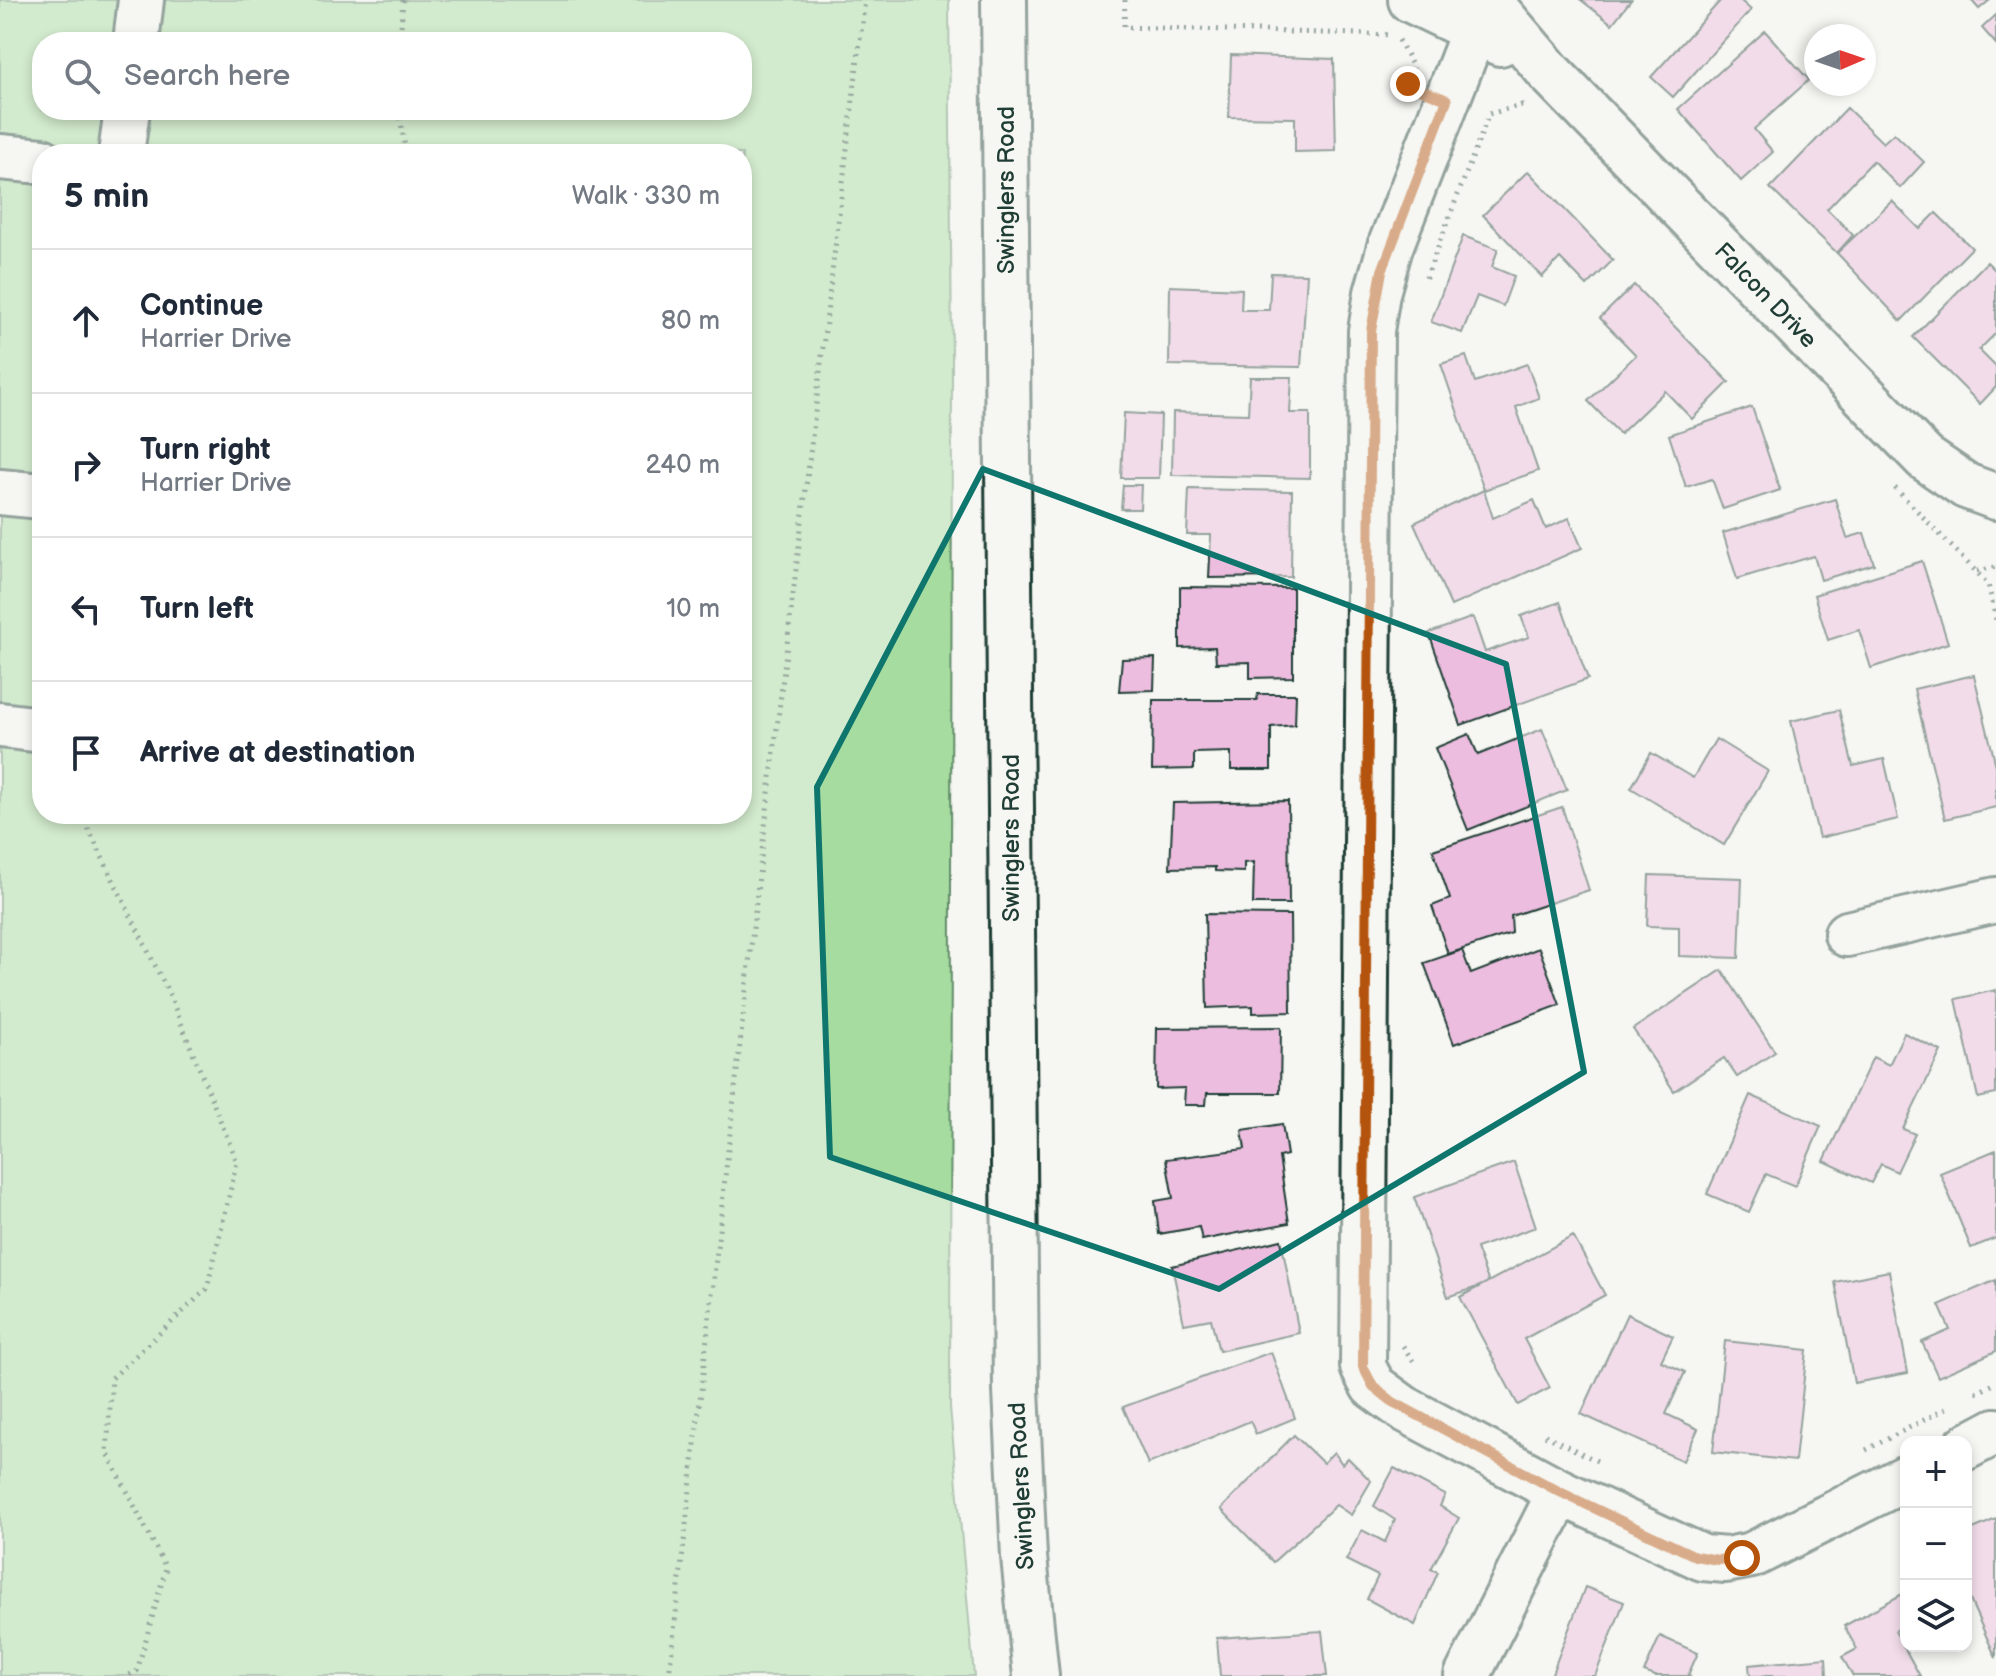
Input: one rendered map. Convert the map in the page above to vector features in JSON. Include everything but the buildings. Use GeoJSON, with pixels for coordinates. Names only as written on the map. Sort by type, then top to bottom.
{"type":"FeatureCollection","features":[{"type":"Feature","properties":{"kind":"street"},"geometry":{"type":"LineString","coordinates":[[137,32],[141,0]]}},
{"type":"Feature","properties":{"kind":"street","name":"Swinglers Road"},"geometry":{"type":"LineString","coordinates":[[1004,0],[1016,1390],[1024,1557],[1036,1676]]}},
{"type":"Feature","properties":{"kind":"street","name":"Falcon Drive"},"geometry":{"type":"LineString","coordinates":[[1411,0],[1483,10],[1525,55],[1550,73],[1925,458],[1966,486],[1996,497]]}},
{"type":"Feature","properties":{"kind":"street"},"geometry":{"type":"LineString","coordinates":[[1483,10],[1382,271],[1371,331],[1361,1352],[1370,1381],[1393,1402],[1560,1492],[1681,1550],[1726,1560],[1771,1547],[1900,1481]]}},
{"type":"Feature","properties":{"kind":"street"},"geometry":{"type":"LineString","coordinates":[[122,144],[126,120]]}},
{"type":"Feature","properties":{"kind":"street"},"geometry":{"type":"LineString","coordinates":[[0,157],[32,160]]}},
{"type":"Feature","properties":{"kind":"street"},"geometry":{"type":"LineString","coordinates":[[0,492],[32,495]]}},
{"type":"Feature","properties":{"kind":"street"},"geometry":{"type":"LineString","coordinates":[[0,725],[32,729]]}},
{"type":"Feature","properties":{"kind":"street"},"geometry":{"type":"LineString","coordinates":[[1847,934],[1996,900]]}},
{"type":"Feature","properties":{"kind":"street"},"geometry":{"type":"LineString","coordinates":[[1972,1444],[1996,1431]]}},
{"type":"Feature","properties":{"kind":"street"},"geometry":{"type":"LineString","coordinates":[[1467,1676],[1560,1492]]}},
{"type":"Feature","properties":{"kind":"path"},"geometry":{"type":"LineString","coordinates":[[401,32],[403,0]]}},
{"type":"Feature","properties":{"kind":"path"},"geometry":{"type":"LineString","coordinates":[[669,1676],[758,884],[865,0]]}},
{"type":"Feature","properties":{"kind":"path"},"geometry":{"type":"LineString","coordinates":[[1125,0],[1124,27],[1396,35],[1415,66],[1408,84],[1447,100]]}},
{"type":"Feature","properties":{"kind":"path"},"geometry":{"type":"LineString","coordinates":[[1421,291],[1489,114],[1522,105],[1533,116]]}},
{"type":"Feature","properties":{"kind":"path"},"geometry":{"type":"LineString","coordinates":[[401,120],[404,144]]}},
{"type":"Feature","properties":{"kind":"path"},"geometry":{"type":"LineString","coordinates":[[1887,480],[1988,584],[1996,620]]}},
{"type":"Feature","properties":{"kind":"path"},"geometry":{"type":"LineString","coordinates":[[1976,571],[1996,567]]}},
{"type":"Feature","properties":{"kind":"path"},"geometry":{"type":"LineString","coordinates":[[86,824],[171,998],[237,1162],[207,1289],[112,1378],[107,1452],[166,1568],[137,1671],[127,1676]]}},
{"type":"Feature","properties":{"kind":"path"},"geometry":{"type":"LineString","coordinates":[[1403,1330],[1403,1346],[1419,1371]]}},
{"type":"Feature","properties":{"kind":"path"},"geometry":{"type":"LineString","coordinates":[[1969,1397],[1996,1383]]}},
{"type":"Feature","properties":{"kind":"path"},"geometry":{"type":"LineString","coordinates":[[1859,1453],[1955,1404]]}},
{"type":"Feature","properties":{"kind":"path"},"geometry":{"type":"LineString","coordinates":[[1540,1432],[1608,1467]]}},
{"type":"Feature","properties":{"kind":"highlighted area"},"geometry":{"type":"Polygon","coordinates":[[[983,469],[1506,664],[1584,1072],[1219,1289],[830,1157],[817,787],[983,469]]]}},
{"type":"Feature","properties":{"kind":"green space"},"geometry":{"type":"Polygon","coordinates":[[[0,0],[949,0],[952,361],[950,1407],[974,1676],[0,1676],[0,0]]]}},
{"type":"Feature","properties":{"kind":"route"},"geometry":{"type":"LineString","coordinates":[[1408,84],[1447,100],[1382,271],[1371,331],[1363,1367],[1373,1386],[1393,1402],[1560,1492],[1695,1556],[1718,1560],[1742,1558]]}}]}
